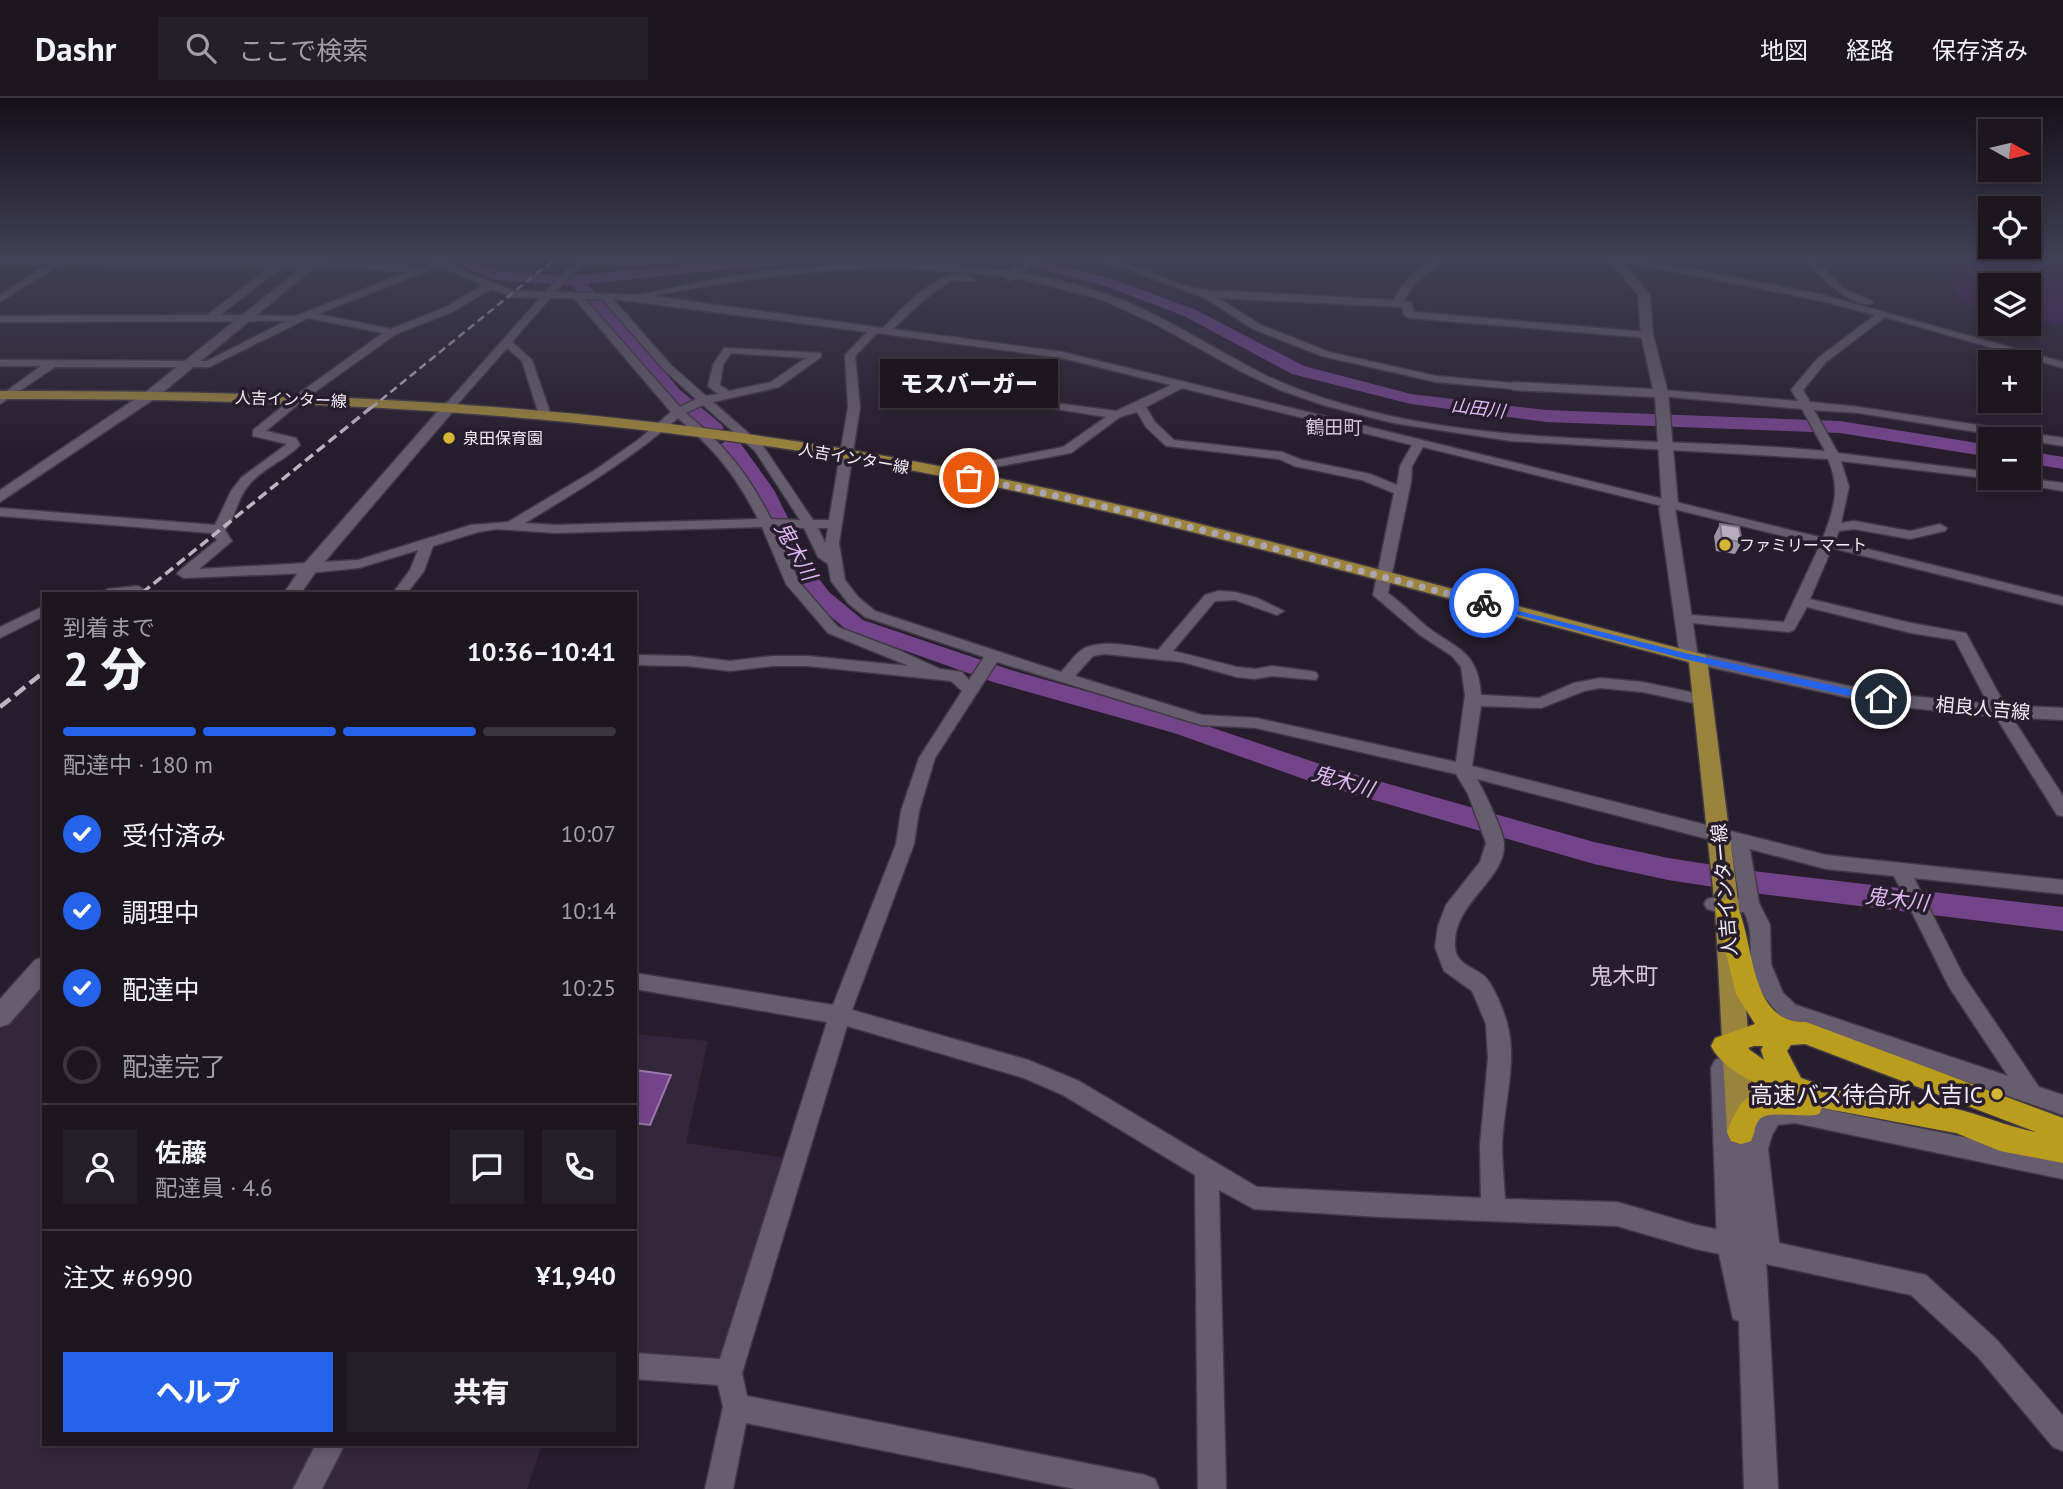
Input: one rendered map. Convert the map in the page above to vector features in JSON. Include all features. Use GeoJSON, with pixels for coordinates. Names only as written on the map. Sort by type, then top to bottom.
{"type":"FeatureCollection","features":[{"type":"Feature","properties":{"kind":"highway"},"geometry":{"type":"LineString","coordinates":[[1725,900],[1733,922],[1746,992],[1768,1020],[1785,1033],[1926,1092],[2025,1122],[2063,1130]]}},
{"type":"Feature","properties":{"kind":"highway"},"geometry":{"type":"LineString","coordinates":[[1785,1033],[1753,1035],[1732,1048],[1770,1080],[1794,1090],[1958,1122],[2012,1141]]}},
{"type":"Feature","properties":{"kind":"highway"},"geometry":{"type":"LineString","coordinates":[[1785,1033],[1774,1049],[1776,1062],[1794,1090]]}},
{"type":"Feature","properties":{"kind":"highway"},"geometry":{"type":"LineString","coordinates":[[1741,1132],[1749,1111],[1763,1102],[1780,1101],[2063,1150]]}},
{"type":"Feature","properties":{"kind":"main road","name":"人吉インター線"},"geometry":{"type":"LineString","coordinates":[[3,397],[152,394],[450,406],[658,427],[752,441],[1058,495],[1694,658]]}},
{"type":"Feature","properties":{"kind":"main road","name":"人吉インター線"},"geometry":{"type":"LineString","coordinates":[[1694,658],[1693,698],[1721,835]]}},
{"type":"Feature","properties":{"kind":"main road","name":"人吉インター線"},"geometry":{"type":"LineString","coordinates":[[1694,658],[1725,868],[1732,1048],[1741,1132]]}},
{"type":"Feature","properties":{"kind":"street"},"geometry":{"type":"LineString","coordinates":[[1,495],[152,394],[243,322]]}},
{"type":"Feature","properties":{"kind":"street"},"geometry":{"type":"LineString","coordinates":[[0,363],[209,364],[291,322]]}},
{"type":"Feature","properties":{"kind":"street"},"geometry":{"type":"LineString","coordinates":[[338,322],[391,331]]}},
{"type":"Feature","properties":{"kind":"street"},"geometry":{"type":"LineString","coordinates":[[0,512],[218,529],[228,521],[239,488],[256,472],[294,445],[292,441],[257,433],[298,399],[391,331],[415,322]]}},
{"type":"Feature","properties":{"kind":"street"},"geometry":{"type":"LineString","coordinates":[[293,592],[309,569],[524,322]]}},
{"type":"Feature","properties":{"kind":"street"},"geometry":{"type":"LineString","coordinates":[[600,322],[678,412],[716,444],[745,481],[771,524],[793,584],[833,630],[896,654],[935,673]]}},
{"type":"Feature","properties":{"kind":"street"},"geometry":{"type":"LineString","coordinates":[[628,322],[667,367],[752,441],[825,557],[834,561]]}},
{"type":"Feature","properties":{"kind":"street"},"geometry":{"type":"LineString","coordinates":[[820,322],[1062,355],[2063,601]]}},
{"type":"Feature","properties":{"kind":"street"},"geometry":{"type":"LineString","coordinates":[[891,322],[850,355],[854,407],[834,524],[834,561],[838,581],[853,600],[870,614],[1201,720],[1256,723],[1463,771],[1826,862],[1953,874],[2008,884],[2063,887]]}},
{"type":"Feature","properties":{"kind":"street"},"geometry":{"type":"LineString","coordinates":[[1157,322],[1262,378],[1306,396],[1437,428],[1563,442],[1830,452],[1978,474]]}},
{"type":"Feature","properties":{"kind":"street"},"geometry":{"type":"LineString","coordinates":[[1248,322],[1326,354],[1436,379],[1860,410],[2063,442]]}},
{"type":"Feature","properties":{"kind":"street"},"geometry":{"type":"LineString","coordinates":[[1491,322],[1647,335]]}},
{"type":"Feature","properties":{"kind":"street"},"geometry":{"type":"LineString","coordinates":[[1646,322],[1661,395],[1670,504],[1674,510],[1691,619],[1694,658]]}},
{"type":"Feature","properties":{"kind":"street"},"geometry":{"type":"LineString","coordinates":[[1691,619],[1789,626],[1803,602],[1833,528],[1843,488],[1830,452],[1797,390],[1801,379],[1849,337],[1876,322]]}},
{"type":"Feature","properties":{"kind":"street"},"geometry":{"type":"LineString","coordinates":[[1912,322],[2063,365]]}},
{"type":"Feature","properties":{"kind":"street"},"geometry":{"type":"LineString","coordinates":[[506,342],[527,360],[545,415]]}},
{"type":"Feature","properties":{"kind":"street"},"geometry":{"type":"LineString","coordinates":[[510,526],[599,473],[642,443],[678,412],[704,400],[775,385],[817,355],[728,350],[718,365],[714,386],[727,395]]}},
{"type":"Feature","properties":{"kind":"street"},"geometry":{"type":"LineString","coordinates":[[3,397],[54,362]]}},
{"type":"Feature","properties":{"kind":"street"},"geometry":{"type":"LineString","coordinates":[[946,474],[1067,450],[1116,415],[1140,406],[1181,384]]}},
{"type":"Feature","properties":{"kind":"street"},"geometry":{"type":"LineString","coordinates":[[1005,398],[1116,415]]}},
{"type":"Feature","properties":{"kind":"street"},"geometry":{"type":"LineString","coordinates":[[1140,406],[1150,425],[1170,443],[1282,456],[1298,463],[1366,477],[1401,491]]}},
{"type":"Feature","properties":{"kind":"street"},"geometry":{"type":"LineString","coordinates":[[1419,443],[1406,467],[1380,594],[1398,605],[1427,633],[1462,657],[1472,675],[1474,700],[1463,771],[1477,794],[1494,844],[1489,865],[1455,905],[1445,947],[1451,965],[1480,985],[1497,1024],[1499,1058],[1491,1145],[1493,1210]]}},
{"type":"Feature","properties":{"kind":"street"},"geometry":{"type":"LineString","coordinates":[[2041,484],[2063,487]]}},
{"type":"Feature","properties":{"kind":"street"},"geometry":{"type":"LineString","coordinates":[[1670,504],[1667,508],[1694,658]]}},
{"type":"Feature","properties":{"kind":"street"},"geometry":{"type":"LineString","coordinates":[[218,529],[225,541],[184,574],[309,569],[359,564],[476,528],[834,524]]}},
{"type":"Feature","properties":{"kind":"street"},"geometry":{"type":"LineString","coordinates":[[1833,528],[1854,525],[1910,535],[1940,528]]}},
{"type":"Feature","properties":{"kind":"street"},"geometry":{"type":"LineString","coordinates":[[401,592],[417,571],[428,544]]}},
{"type":"Feature","properties":{"kind":"street"},"geometry":{"type":"LineString","coordinates":[[118,592],[138,590]]}},
{"type":"Feature","properties":{"kind":"street"},"geometry":{"type":"LineString","coordinates":[[1162,655],[1210,598],[1228,594],[1277,611]]}},
{"type":"Feature","properties":{"kind":"street"},"geometry":{"type":"LineString","coordinates":[[1803,602],[1911,628],[1961,636],[2000,711],[2063,810]]}},
{"type":"Feature","properties":{"kind":"street"},"geometry":{"type":"LineString","coordinates":[[0,633],[42,611]]}},
{"type":"Feature","properties":{"kind":"street"},"geometry":{"type":"LineString","coordinates":[[1064,678],[1088,652],[1105,649],[1183,657],[1237,672],[1255,674],[1272,670],[1310,676]]}},
{"type":"Feature","properties":{"kind":"street"},"geometry":{"type":"LineString","coordinates":[[719,1489],[736,1407],[729,1373],[840,1015],[905,844],[910,811],[927,758],[994,654]]}},
{"type":"Feature","properties":{"kind":"street","name":"相良人吉線"},"geometry":{"type":"LineString","coordinates":[[1694,658],[1881,699],[2000,711],[2063,714]]}},
{"type":"Feature","properties":{"kind":"street"},"geometry":{"type":"LineString","coordinates":[[637,660],[688,661],[730,666],[772,661],[808,661],[956,676],[970,690]]}},
{"type":"Feature","properties":{"kind":"street"},"geometry":{"type":"LineString","coordinates":[[1474,700],[1541,703],[1600,683],[1643,687],[1693,698]]}},
{"type":"Feature","properties":{"kind":"street"},"geometry":{"type":"LineString","coordinates":[[1901,871],[1956,981],[2033,1096]]}},
{"type":"Feature","properties":{"kind":"street"},"geometry":{"type":"LineString","coordinates":[[1725,900],[1760,925],[1761,964],[1774,998],[1789,1011],[2063,1105]]}},
{"type":"Feature","properties":{"kind":"street"},"geometry":{"type":"LineString","coordinates":[[0,1016],[10,996],[42,970]]}},
{"type":"Feature","properties":{"kind":"street"},"geometry":{"type":"LineString","coordinates":[[637,981],[840,1015],[997,1059],[1071,1088],[1254,1198],[1617,1214],[1750,1248],[1917,1284],[1987,1348],[2063,1437]]}},
{"type":"Feature","properties":{"kind":"street"},"geometry":{"type":"LineString","coordinates":[[1732,1048],[1750,1248]]}},
{"type":"Feature","properties":{"kind":"street"},"geometry":{"type":"LineString","coordinates":[[1750,1248],[1756,1149],[1760,1131],[1772,1115],[1794,1113],[1826,1118],[2063,1168]]}},
{"type":"Feature","properties":{"kind":"street"},"geometry":{"type":"LineString","coordinates":[[1741,1132],[1750,1248],[1761,1489]]}},
{"type":"Feature","properties":{"kind":"street"},"geometry":{"type":"LineString","coordinates":[[1208,1170],[1212,1489]]}},
{"type":"Feature","properties":{"kind":"street"},"geometry":{"type":"LineString","coordinates":[[637,1366],[729,1373]]}},
{"type":"Feature","properties":{"kind":"street"},"geometry":{"type":"LineString","coordinates":[[736,1407],[1145,1489]]}},
{"type":"Feature","properties":{"kind":"street"},"geometry":{"type":"LineString","coordinates":[[307,1489],[330,1446]]}},
{"type":"Feature","properties":{"kind":"shaded area"},"geometry":{"type":"Polygon","coordinates":[[[42,984],[42,1446],[325,1446],[302,1489],[0,1489],[0,1029],[42,984]]]}},
{"type":"Feature","properties":{"kind":"shaded area"},"geometry":{"type":"Polygon","coordinates":[[[637,1034],[708,1041],[686,1143],[787,1158],[719,1365],[637,1358],[637,1034]]]}},
{"type":"Feature","properties":{"kind":"shaded area"},"geometry":{"type":"Polygon","coordinates":[[[637,1070],[671,1075],[650,1125],[637,1123],[637,1070]]]}},
{"type":"Feature","properties":{"kind":"shaded area"},"geometry":{"type":"Polygon","coordinates":[[[342,1446],[541,1446],[527,1489],[319,1489],[342,1446]]]}},
{"type":"Feature","properties":{"kind":"building"},"geometry":{"type":"Polygon","coordinates":[[[1720,524],[1739,527],[1742,542],[1722,539],[1720,524]]]}},
{"type":"Feature","properties":{"kind":"waterway","name":"鬼木川"},"geometry":{"type":"LineString","coordinates":[[615,322],[673,393],[714,428]]}},
{"type":"Feature","properties":{"kind":"waterway","name":"山田川"},"geometry":{"type":"LineString","coordinates":[[1207,322],[1298,370],[1411,399],[1546,416],[1840,427],[1978,449]]}},
{"type":"Feature","properties":{"kind":"waterway","name":"鬼木川"},"geometry":{"type":"LineString","coordinates":[[731,444],[764,490],[806,578],[821,597],[855,625],[1002,676],[1183,727],[1322,775],[1594,853],[1668,869],[1753,882],[2063,919]]}},
{"type":"Feature","properties":{"kind":"waterway","name":"山田川"},"geometry":{"type":"LineString","coordinates":[[2041,459],[2063,463]]}},
{"type":"Feature","properties":{"kind":"railway"},"geometry":{"type":"LineString","coordinates":[[371,408],[477,322]]}},
{"type":"Feature","properties":{"kind":"railway"},"geometry":{"type":"LineString","coordinates":[[143,592],[373,406]]}},
{"type":"Feature","properties":{"kind":"railway"},"geometry":{"type":"LineString","coordinates":[[0,707],[42,674]]}},
{"type":"Feature","properties":{"kind":"way so far"},"geometry":{"type":"LineString","coordinates":[[969,478],[1058,495],[1484,603]]}},
{"type":"Feature","properties":{"kind":"place","name":"泉田保育園"},"geometry":{"type":"Point","coordinates":[449,438]}},
{"type":"Feature","properties":{"kind":"place","name":"モスバーガー"},"geometry":{"type":"Point","coordinates":[969,478]}},
{"type":"Feature","properties":{"kind":"place","name":"ファミリーマート"},"geometry":{"type":"Point","coordinates":[1725,545]}},
{"type":"Feature","properties":{"kind":"place","name":"高速バス待合所 人吉IC"},"geometry":{"type":"Point","coordinates":[1997,1094]}},
{"type":"Feature","properties":{"kind":"district","name":"鶴田町"},"geometry":{"type":"Point","coordinates":[1334,427]}},
{"type":"Feature","properties":{"kind":"district","name":"鬼木町"},"geometry":{"type":"Point","coordinates":[1624,975]}},
{"type":"Feature","properties":{"kind":"route"},"geometry":{"type":"LineString","coordinates":[[1484,603],[1689,657],[1881,699]]}}]}
